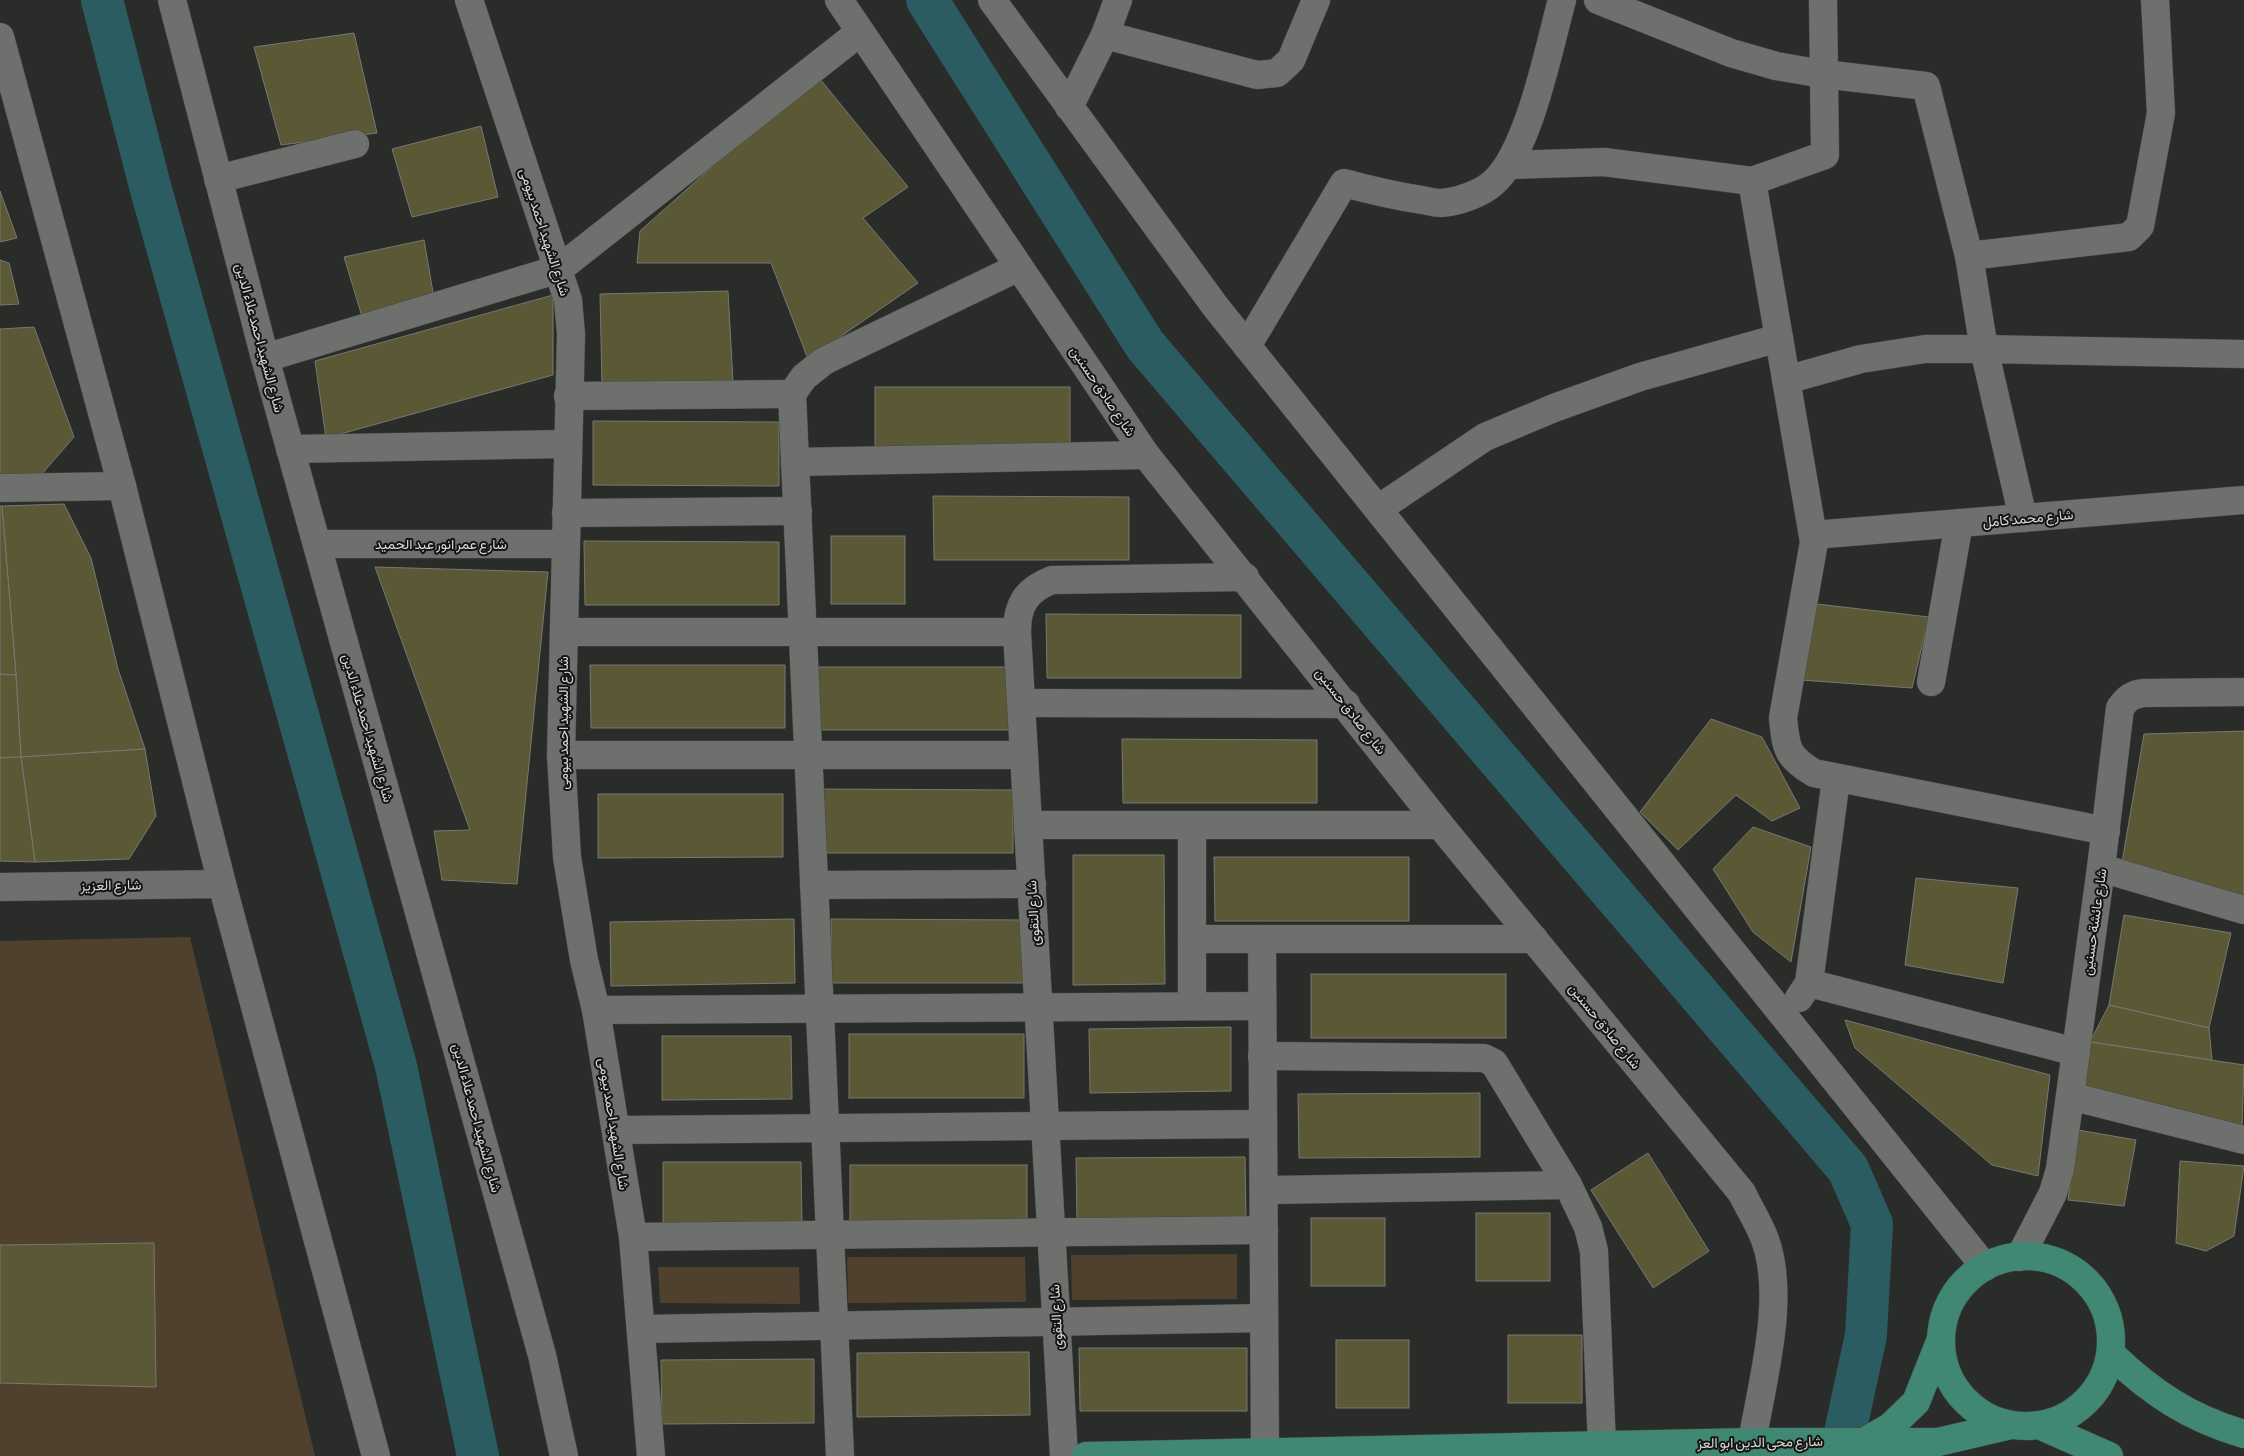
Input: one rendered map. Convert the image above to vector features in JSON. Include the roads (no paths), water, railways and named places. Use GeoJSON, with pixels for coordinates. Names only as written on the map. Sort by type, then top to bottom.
{"type":"FeatureCollection","features":[{"type":"Feature","properties":{"kind":"main road"},"geometry":{"type":"LineString","coordinates":[[1872,1449],[1890,1427],[1916,1402],[1941,1338],[1947,1309],[1962,1284],[1985,1267],[2002,1260],[2020,1257],[2045,1258],[2069,1268],[2089,1284],[2103,1304],[2111,1329],[2111,1354],[2103,1379],[2087,1401],[2066,1417],[1990,1436],[1956,1456]]}},
{"type":"Feature","properties":{"kind":"main road"},"geometry":{"type":"LineString","coordinates":[[1941,1338],[1945,1368],[1960,1395],[1982,1414],[2024,1426],[2109,1456]]}},
{"type":"Feature","properties":{"kind":"main road"},"geometry":{"type":"LineString","coordinates":[[2111,1354],[2136,1378],[2163,1399],[2192,1416],[2244,1434]]}},
{"type":"Feature","properties":{"kind":"main road","name":"شارع محى الدين ابو العز"},"geometry":{"type":"LineString","coordinates":[[1086,1456],[1602,1446],[1749,1449],[1804,1441],[1872,1449],[1938,1442],[2024,1426]]}},
{"type":"Feature","properties":{"kind":"street","name":"شارع الشهيد احمد علاء الدين"},"geometry":{"type":"LineString","coordinates":[[172,0],[265,358],[542,1355],[564,1456]]}},
{"type":"Feature","properties":{"kind":"street","name":"شارع الشهيد احمد بيومى"},"geometry":{"type":"LineString","coordinates":[[469,0],[568,300],[571,334],[568,396],[561,755],[567,857],[584,960],[596,1010],[633,1237],[652,1456]]}},
{"type":"Feature","properties":{"kind":"street","name":"شارع صادق حسنين"},"geometry":{"type":"LineString","coordinates":[[839,0],[1146,455],[1346,704],[1440,825],[1742,1193],[1765,1239],[1774,1283],[1770,1339],[1749,1449]]}},
{"type":"Feature","properties":{"kind":"street"},"geometry":{"type":"LineString","coordinates":[[992,0],[1247,346],[1985,1267]]}},
{"type":"Feature","properties":{"kind":"street"},"geometry":{"type":"LineString","coordinates":[[1069,107],[1105,35],[1118,0]]}},
{"type":"Feature","properties":{"kind":"street"},"geometry":{"type":"LineString","coordinates":[[1105,35],[1257,75],[1277,73],[1291,60],[1316,0]]}},
{"type":"Feature","properties":{"kind":"street"},"geometry":{"type":"LineString","coordinates":[[1247,346],[1344,183],[1399,197],[1440,203],[1476,194],[1494,183],[1509,165],[1518,149],[1534,102],[1562,0]]}},
{"type":"Feature","properties":{"kind":"street"},"geometry":{"type":"LineString","coordinates":[[1598,0],[1731,54],[1776,66],[1823,74],[1926,86],[1969,256],[1984,349],[2022,518]]}},
{"type":"Feature","properties":{"kind":"street"},"geometry":{"type":"LineString","coordinates":[[1509,165],[1604,162],[1752,180],[1825,155],[1823,0]]}},
{"type":"Feature","properties":{"kind":"street"},"geometry":{"type":"LineString","coordinates":[[1969,256],[2129,237],[2140,226],[2161,113],[2155,0]]}},
{"type":"Feature","properties":{"kind":"street"},"geometry":{"type":"LineString","coordinates":[[265,358],[559,269],[860,32]]}},
{"type":"Feature","properties":{"kind":"street"},"geometry":{"type":"LineString","coordinates":[[0,37],[4,70],[122,486],[222,884],[376,1456]]}},
{"type":"Feature","properties":{"kind":"street"},"geometry":{"type":"LineString","coordinates":[[218,179],[355,144]]}},
{"type":"Feature","properties":{"kind":"street"},"geometry":{"type":"LineString","coordinates":[[1752,180],[1814,542],[1783,718],[1785,742],[1796,763],[1814,774],[1836,779],[2106,831]]}},
{"type":"Feature","properties":{"kind":"street"},"geometry":{"type":"LineString","coordinates":[[840,1456],[792,394],[804,377],[824,361],[1019,267]]}},
{"type":"Feature","properties":{"kind":"street"},"geometry":{"type":"LineString","coordinates":[[1378,509],[1485,437],[1554,408],[1640,378],[1779,338]]}},
{"type":"Feature","properties":{"kind":"street"},"geometry":{"type":"LineString","coordinates":[[1786,380],[1860,359],[1925,349],[2244,354]]}},
{"type":"Feature","properties":{"kind":"street"},"geometry":{"type":"LineString","coordinates":[[568,396],[792,394]]}},
{"type":"Feature","properties":{"kind":"street"},"geometry":{"type":"LineString","coordinates":[[290,449],[567,444]]}},
{"type":"Feature","properties":{"kind":"street"},"geometry":{"type":"LineString","coordinates":[[795,462],[1146,455]]}},
{"type":"Feature","properties":{"kind":"street"},"geometry":{"type":"LineString","coordinates":[[0,488],[122,486]]}},
{"type":"Feature","properties":{"kind":"street","name":"شارع محمد كامل"},"geometry":{"type":"LineString","coordinates":[[1813,536],[2244,500]]}},
{"type":"Feature","properties":{"kind":"street"},"geometry":{"type":"LineString","coordinates":[[566,513],[798,511]]}},
{"type":"Feature","properties":{"kind":"street"},"geometry":{"type":"LineString","coordinates":[[1931,682],[1960,523]]}},
{"type":"Feature","properties":{"kind":"street","name":"شارع عمر انور عبد الحميد"},"geometry":{"type":"LineString","coordinates":[[317,544],[566,544]]}},
{"type":"Feature","properties":{"kind":"street","name":"شارع التقوى"},"geometry":{"type":"LineString","coordinates":[[1064,1456],[1017,632],[1019,609],[1024,599],[1032,590],[1052,580],[1245,577]]}},
{"type":"Feature","properties":{"kind":"street"},"geometry":{"type":"LineString","coordinates":[[564,632],[1017,632]]}},
{"type":"Feature","properties":{"kind":"street","name":"شارع عائشة حسنين"},"geometry":{"type":"LineString","coordinates":[[2020,1257],[2057,1182],[2102,868],[2120,708],[2134,694],[2244,692]]}},
{"type":"Feature","properties":{"kind":"street"},"geometry":{"type":"LineString","coordinates":[[1022,703],[1346,704]]}},
{"type":"Feature","properties":{"kind":"street"},"geometry":{"type":"LineString","coordinates":[[561,755],[1024,755]]}},
{"type":"Feature","properties":{"kind":"street"},"geometry":{"type":"LineString","coordinates":[[1786,1018],[1809,983],[1836,779]]}},
{"type":"Feature","properties":{"kind":"street"},"geometry":{"type":"LineString","coordinates":[[1029,825],[1440,825]]}},
{"type":"Feature","properties":{"kind":"street"},"geometry":{"type":"LineString","coordinates":[[1192,825],[1192,1006]]}},
{"type":"Feature","properties":{"kind":"street"},"geometry":{"type":"LineString","coordinates":[[2102,868],[2244,910]]}},
{"type":"Feature","properties":{"kind":"street","name":"شارع العزيز"},"geometry":{"type":"LineString","coordinates":[[0,887],[222,884]]}},
{"type":"Feature","properties":{"kind":"street"},"geometry":{"type":"LineString","coordinates":[[814,885],[1032,884]]}},
{"type":"Feature","properties":{"kind":"street"},"geometry":{"type":"LineString","coordinates":[[1192,939],[1534,939]]}},
{"type":"Feature","properties":{"kind":"street"},"geometry":{"type":"LineString","coordinates":[[1262,939],[1265,1452]]}},
{"type":"Feature","properties":{"kind":"street"},"geometry":{"type":"LineString","coordinates":[[1809,983],[2076,1052]]}},
{"type":"Feature","properties":{"kind":"street"},"geometry":{"type":"LineString","coordinates":[[596,1010],[1262,1006]]}},
{"type":"Feature","properties":{"kind":"street"},"geometry":{"type":"LineString","coordinates":[[1262,1056],[1489,1060],[1498,1068],[1568,1185],[1588,1226],[1594,1251],[1602,1446]]}},
{"type":"Feature","properties":{"kind":"street"},"geometry":{"type":"LineString","coordinates":[[2070,1096],[2244,1140]]}},
{"type":"Feature","properties":{"kind":"street"},"geometry":{"type":"LineString","coordinates":[[616,1130],[1263,1124]]}},
{"type":"Feature","properties":{"kind":"street"},"geometry":{"type":"LineString","coordinates":[[1264,1190],[1568,1185]]}},
{"type":"Feature","properties":{"kind":"street"},"geometry":{"type":"LineString","coordinates":[[633,1237],[1264,1230]]}},
{"type":"Feature","properties":{"kind":"street"},"geometry":{"type":"LineString","coordinates":[[642,1329],[1264,1318]]}},
{"type":"Feature","properties":{"kind":"waterway"},"geometry":{"type":"LineString","coordinates":[[102,0],[150,186],[396,1066],[478,1456]]}},
{"type":"Feature","properties":{"kind":"waterway"},"geometry":{"type":"LineString","coordinates":[[927,0],[1145,345],[1848,1169],[1872,1224],[1866,1335],[1840,1456]]}}]}
